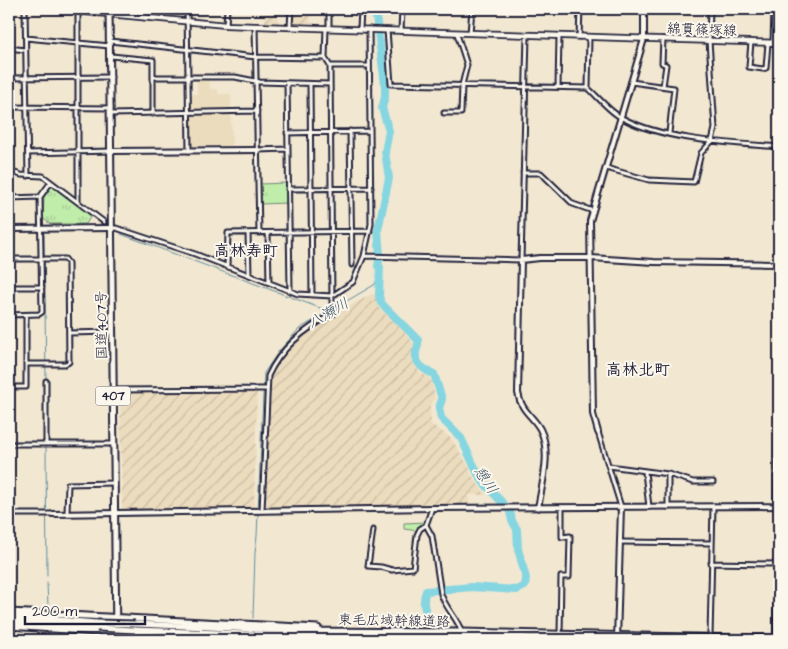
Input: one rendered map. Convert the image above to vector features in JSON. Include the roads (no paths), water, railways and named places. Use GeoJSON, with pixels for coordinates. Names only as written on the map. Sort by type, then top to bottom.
{"type":"FeatureCollection","features":[{"type":"Feature","properties":{"kind":"highway","name":"国道407号"},"geometry":{"type":"LineString","coordinates":[[109,12],[111,56],[116,640]]}},
{"type":"Feature","properties":{"kind":"highway"},"geometry":{"type":"LineString","coordinates":[[9,612],[311,627],[350,631]]}},
{"type":"Feature","properties":{"kind":"highway","name":"東毛広域幹線道路"},"geometry":{"type":"LineString","coordinates":[[9,616],[97,625]]}},
{"type":"Feature","properties":{"kind":"highway","name":"東毛広域幹線道路"},"geometry":{"type":"LineString","coordinates":[[9,621],[337,636],[560,634],[617,638],[710,637],[777,639]]}},
{"type":"Feature","properties":{"kind":"highway"},"geometry":{"type":"LineString","coordinates":[[9,626],[186,638],[310,640],[337,636]]}},
{"type":"Feature","properties":{"kind":"highway","name":"東毛広域幹線道路"},"geometry":{"type":"LineString","coordinates":[[135,627],[350,631],[537,640]]}},
{"type":"Feature","properties":{"kind":"main road","name":"綿貫篠塚線"},"geometry":{"type":"LineString","coordinates":[[55,9],[109,12],[145,18],[255,27],[774,43]]}},
{"type":"Feature","properties":{"kind":"street"},"geometry":{"type":"LineString","coordinates":[[25,9],[28,176]]}},
{"type":"Feature","properties":{"kind":"street"},"geometry":{"type":"LineString","coordinates":[[145,9],[145,18]]}},
{"type":"Feature","properties":{"kind":"street"},"geometry":{"type":"LineString","coordinates":[[187,9],[189,151]]}},
{"type":"Feature","properties":{"kind":"street"},"geometry":{"type":"LineString","coordinates":[[226,25],[228,9]]}},
{"type":"Feature","properties":{"kind":"street"},"geometry":{"type":"LineString","coordinates":[[290,28],[291,9]]}},
{"type":"Feature","properties":{"kind":"street"},"geometry":{"type":"LineString","coordinates":[[259,511],[268,376],[271,369],[296,337],[312,325],[335,313],[332,304],[330,66],[325,58],[329,9]]}},
{"type":"Feature","properties":{"kind":"street"},"geometry":{"type":"LineString","coordinates":[[360,29],[361,9]]}},
{"type":"Feature","properties":{"kind":"street"},"geometry":{"type":"LineString","coordinates":[[401,31],[402,9]]}},
{"type":"Feature","properties":{"kind":"street"},"geometry":{"type":"LineString","coordinates":[[470,34],[472,9]]}},
{"type":"Feature","properties":{"kind":"street"},"geometry":{"type":"LineString","coordinates":[[579,37],[580,9]]}},
{"type":"Feature","properties":{"kind":"street"},"geometry":{"type":"LineString","coordinates":[[617,638],[621,507],[593,414],[590,225],[592,211],[622,118],[644,39],[644,9]]}},
{"type":"Feature","properties":{"kind":"street"},"geometry":{"type":"LineString","coordinates":[[606,168],[649,180],[693,183],[701,153],[712,141],[715,128],[709,41],[710,9]]}},
{"type":"Feature","properties":{"kind":"street"},"geometry":{"type":"LineString","coordinates":[[751,42],[749,67],[766,68],[774,43],[774,9]]}},
{"type":"Feature","properties":{"kind":"street"},"geometry":{"type":"LineString","coordinates":[[77,10],[78,201]]}},
{"type":"Feature","properties":{"kind":"street"},"geometry":{"type":"LineString","coordinates":[[255,27],[259,233]]}},
{"type":"Feature","properties":{"kind":"street"},"geometry":{"type":"LineString","coordinates":[[9,230],[116,228],[227,266],[298,294],[332,296],[353,282],[364,256],[370,231],[370,30]]}},
{"type":"Feature","properties":{"kind":"street"},"geometry":{"type":"LineString","coordinates":[[387,30],[391,84],[588,88],[622,118],[651,130],[712,141],[779,147]]}},
{"type":"Feature","properties":{"kind":"street"},"geometry":{"type":"LineString","coordinates":[[444,113],[462,113],[462,85],[467,65],[457,34]]}},
{"type":"Feature","properties":{"kind":"street"},"geometry":{"type":"LineString","coordinates":[[527,36],[518,393],[522,408],[540,430],[544,440],[545,466],[538,508]]}},
{"type":"Feature","properties":{"kind":"street"},"geometry":{"type":"LineString","coordinates":[[558,87],[559,36]]}},
{"type":"Feature","properties":{"kind":"street"},"geometry":{"type":"LineString","coordinates":[[588,88],[589,37]]}},
{"type":"Feature","properties":{"kind":"street"},"geometry":{"type":"LineString","coordinates":[[26,38],[188,48],[256,57],[325,58]]}},
{"type":"Feature","properties":{"kind":"street"},"geometry":{"type":"LineString","coordinates":[[663,39],[662,63],[666,65],[663,86]]}},
{"type":"Feature","properties":{"kind":"street"},"geometry":{"type":"LineString","coordinates":[[9,48],[26,50]]}},
{"type":"Feature","properties":{"kind":"street"},"geometry":{"type":"LineString","coordinates":[[111,56],[153,60],[153,114]]}},
{"type":"Feature","properties":{"kind":"street"},"geometry":{"type":"LineString","coordinates":[[330,66],[369,66]]}},
{"type":"Feature","properties":{"kind":"street"},"geometry":{"type":"LineString","coordinates":[[9,78],[111,77]]}},
{"type":"Feature","properties":{"kind":"street"},"geometry":{"type":"LineString","coordinates":[[153,77],[235,77],[287,83],[330,84]]}},
{"type":"Feature","properties":{"kind":"street"},"geometry":{"type":"LineString","coordinates":[[632,82],[674,88],[669,133]]}},
{"type":"Feature","properties":{"kind":"street"},"geometry":{"type":"LineString","coordinates":[[287,83],[290,290]]}},
{"type":"Feature","properties":{"kind":"street"},"geometry":{"type":"LineString","coordinates":[[310,84],[312,295]]}},
{"type":"Feature","properties":{"kind":"street"},"geometry":{"type":"LineString","coordinates":[[9,108],[111,108]]}},
{"type":"Feature","properties":{"kind":"street"},"geometry":{"type":"LineString","coordinates":[[111,114],[257,111]]}},
{"type":"Feature","properties":{"kind":"street"},"geometry":{"type":"LineString","coordinates":[[350,131],[352,265]]}},
{"type":"Feature","properties":{"kind":"street"},"geometry":{"type":"LineString","coordinates":[[287,133],[370,131]]}},
{"type":"Feature","properties":{"kind":"street"},"geometry":{"type":"LineString","coordinates":[[28,153],[288,149]]}},
{"type":"Feature","properties":{"kind":"street"},"geometry":{"type":"LineString","coordinates":[[9,172],[28,176],[40,175],[78,201],[104,222]]}},
{"type":"Feature","properties":{"kind":"street"},"geometry":{"type":"LineString","coordinates":[[523,173],[541,173],[573,204],[592,211]]}},
{"type":"Feature","properties":{"kind":"street"},"geometry":{"type":"LineString","coordinates":[[9,315],[42,313],[40,197],[52,182]]}},
{"type":"Feature","properties":{"kind":"street"},"geometry":{"type":"LineString","coordinates":[[288,189],[371,188]]}},
{"type":"Feature","properties":{"kind":"street"},"geometry":{"type":"LineString","coordinates":[[9,198],[40,197]]}},
{"type":"Feature","properties":{"kind":"street"},"geometry":{"type":"LineString","coordinates":[[227,266],[228,233],[370,231]]}},
{"type":"Feature","properties":{"kind":"street"},"geometry":{"type":"LineString","coordinates":[[248,233],[249,275]]}},
{"type":"Feature","properties":{"kind":"street"},"geometry":{"type":"LineString","coordinates":[[268,233],[269,282]]}},
{"type":"Feature","properties":{"kind":"street"},"geometry":{"type":"LineString","coordinates":[[364,256],[521,260],[591,258],[654,262],[779,264]]}},
{"type":"Feature","properties":{"kind":"street"},"geometry":{"type":"LineString","coordinates":[[9,259],[65,259],[68,261],[69,360],[67,364],[26,364]]}},
{"type":"Feature","properties":{"kind":"street"},"geometry":{"type":"LineString","coordinates":[[9,287],[42,287]]}},
{"type":"Feature","properties":{"kind":"street"},"geometry":{"type":"LineString","coordinates":[[9,387],[26,387],[26,314]]}},
{"type":"Feature","properties":{"kind":"street"},"geometry":{"type":"LineString","coordinates":[[69,332],[113,332]]}},
{"type":"Feature","properties":{"kind":"street"},"geometry":{"type":"LineString","coordinates":[[777,639],[779,374]]}},
{"type":"Feature","properties":{"kind":"street"},"geometry":{"type":"LineString","coordinates":[[46,381],[46,444]]}},
{"type":"Feature","properties":{"kind":"street"},"geometry":{"type":"LineString","coordinates":[[113,390],[267,389]]}},
{"type":"Feature","properties":{"kind":"street"},"geometry":{"type":"LineString","coordinates":[[9,444],[113,444]]}},
{"type":"Feature","properties":{"kind":"street"},"geometry":{"type":"LineString","coordinates":[[609,466],[668,474],[693,482],[713,482]]}},
{"type":"Feature","properties":{"kind":"street"},"geometry":{"type":"LineString","coordinates":[[645,472],[649,507]]}},
{"type":"Feature","properties":{"kind":"street"},"geometry":{"type":"LineString","coordinates":[[668,474],[668,507]]}},
{"type":"Feature","properties":{"kind":"street"},"geometry":{"type":"LineString","coordinates":[[67,513],[68,484],[114,482]]}},
{"type":"Feature","properties":{"kind":"street"},"geometry":{"type":"LineString","coordinates":[[710,637],[713,506]]}},
{"type":"Feature","properties":{"kind":"street"},"geometry":{"type":"LineString","coordinates":[[9,514],[432,508],[778,506]]}},
{"type":"Feature","properties":{"kind":"street"},"geometry":{"type":"LineString","coordinates":[[373,530],[368,566],[381,566],[392,570],[413,568],[417,535],[420,529],[426,525],[432,508]]}},
{"type":"Feature","properties":{"kind":"street"},"geometry":{"type":"LineString","coordinates":[[560,634],[561,577],[569,577],[570,536],[562,536],[562,508]]}},
{"type":"Feature","properties":{"kind":"street"},"geometry":{"type":"LineString","coordinates":[[426,525],[432,536],[444,604],[461,626],[462,636]]}},
{"type":"Feature","properties":{"kind":"street"},"geometry":{"type":"LineString","coordinates":[[620,542],[712,543]]}},
{"type":"Feature","properties":{"kind":"street"},"geometry":{"type":"LineString","coordinates":[[711,563],[777,564]]}},
{"type":"Feature","properties":{"kind":"waterway","name":"憩川"},"geometry":{"type":"LineString","coordinates":[[375,9],[385,84],[385,97],[382,108],[389,131],[385,152],[389,178],[378,230],[380,256],[378,266],[380,267],[379,296],[381,303],[418,340],[417,360],[424,369],[434,374],[442,399],[439,408],[441,418],[461,438],[484,483],[510,511],[512,521],[517,529],[518,549],[526,578],[525,586],[517,590],[472,587],[426,591],[424,604],[431,625]]}},
{"type":"Feature","properties":{"kind":"waterway"},"geometry":{"type":"LineString","coordinates":[[121,234],[329,310]]}},
{"type":"Feature","properties":{"kind":"waterway"},"geometry":{"type":"LineString","coordinates":[[44,235],[46,379]]}},
{"type":"Feature","properties":{"kind":"waterway","name":"八瀬川"},"geometry":{"type":"LineString","coordinates":[[253,618],[264,373],[279,351],[299,329],[374,285],[378,279],[378,266]]}},
{"type":"Feature","properties":{"kind":"waterway"},"geometry":{"type":"LineString","coordinates":[[46,447],[47,576]]}},
{"type":"Feature","properties":{"kind":"waterway"},"geometry":{"type":"LineString","coordinates":[[47,582],[48,607]]}},
{"type":"Feature","properties":{"kind":"waterway"},"geometry":{"type":"LineString","coordinates":[[48,633],[48,640]]}},
{"type":"Feature","properties":{"kind":"district","name":"高林寿町"},"geometry":{"type":"Point","coordinates":[246,250]}},
{"type":"Feature","properties":{"kind":"district","name":"高林北町"},"geometry":{"type":"Point","coordinates":[638,369]}}]}
